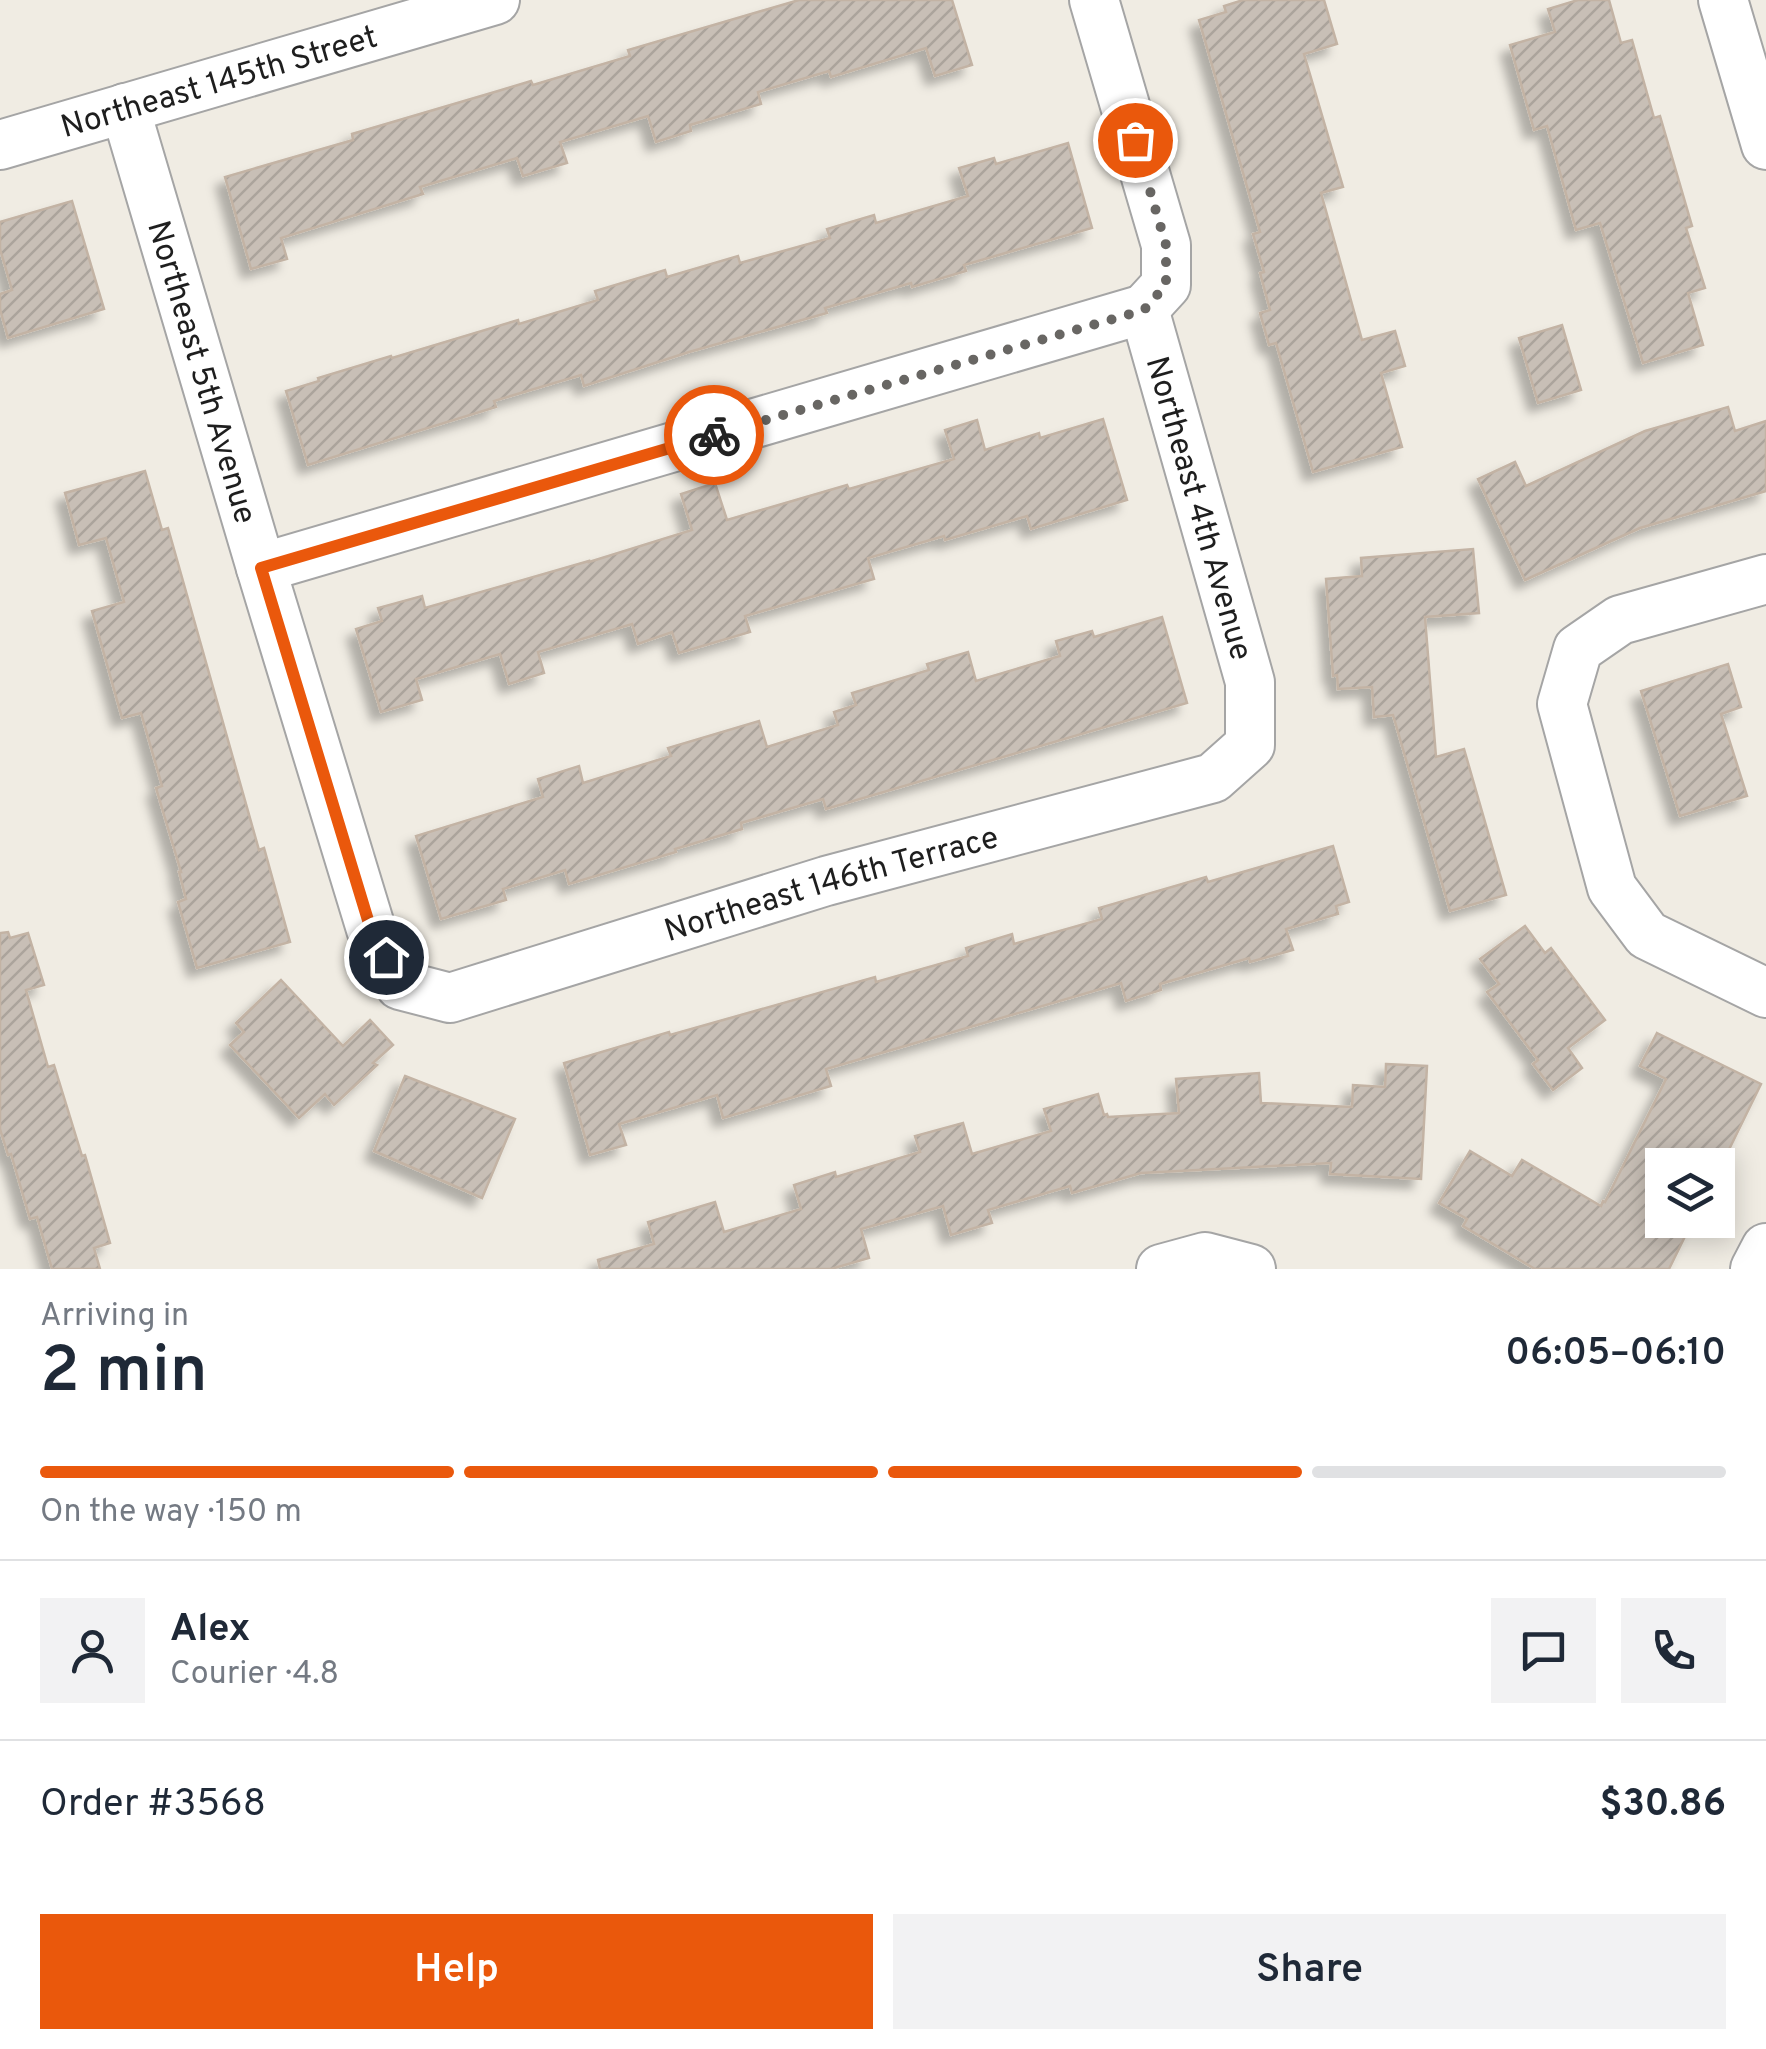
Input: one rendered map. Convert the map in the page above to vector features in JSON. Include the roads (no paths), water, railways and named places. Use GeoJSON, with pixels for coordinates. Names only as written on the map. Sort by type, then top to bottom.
{"type":"FeatureCollection","features":[{"type":"Feature","properties":{"kind":"street","name":"Northeast 145th Street"},"geometry":{"type":"LineString","coordinates":[[0,145],[496,0]]}},
{"type":"Feature","properties":{"kind":"street","name":"Northeast 4th Avenue"},"geometry":{"type":"LineString","coordinates":[[1094,0],[1166,245],[1166,285],[1144,310],[1250,682],[1250,745],[1213,778]]}},
{"type":"Feature","properties":{"kind":"street"},"geometry":{"type":"LineString","coordinates":[[1723,0],[1766,145]]}},
{"type":"Feature","properties":{"kind":"street","name":"Northeast 5th Avenue"},"geometry":{"type":"LineString","coordinates":[[125,108],[371,930],[400,985],[450,998]]}},
{"type":"Feature","properties":{"kind":"street"},"geometry":{"type":"LineString","coordinates":[[261,568],[1144,310]]}},
{"type":"Feature","properties":{"kind":"street"},"geometry":{"type":"LineString","coordinates":[[1766,579],[1620,620],[1578,648],[1562,704],[1612,888],[1647,934],[1766,992]]}},
{"type":"Feature","properties":{"kind":"street","name":"Northeast 146th Terrace"},"geometry":{"type":"LineString","coordinates":[[450,998],[826,881],[1213,778]]}},
{"type":"Feature","properties":{"kind":"street"},"geometry":{"type":"LineString","coordinates":[[1754,1269],[1766,1248]]}},
{"type":"Feature","properties":{"kind":"street"},"geometry":{"type":"LineString","coordinates":[[1161,1269],[1205,1257],[1251,1269]]}}]}
